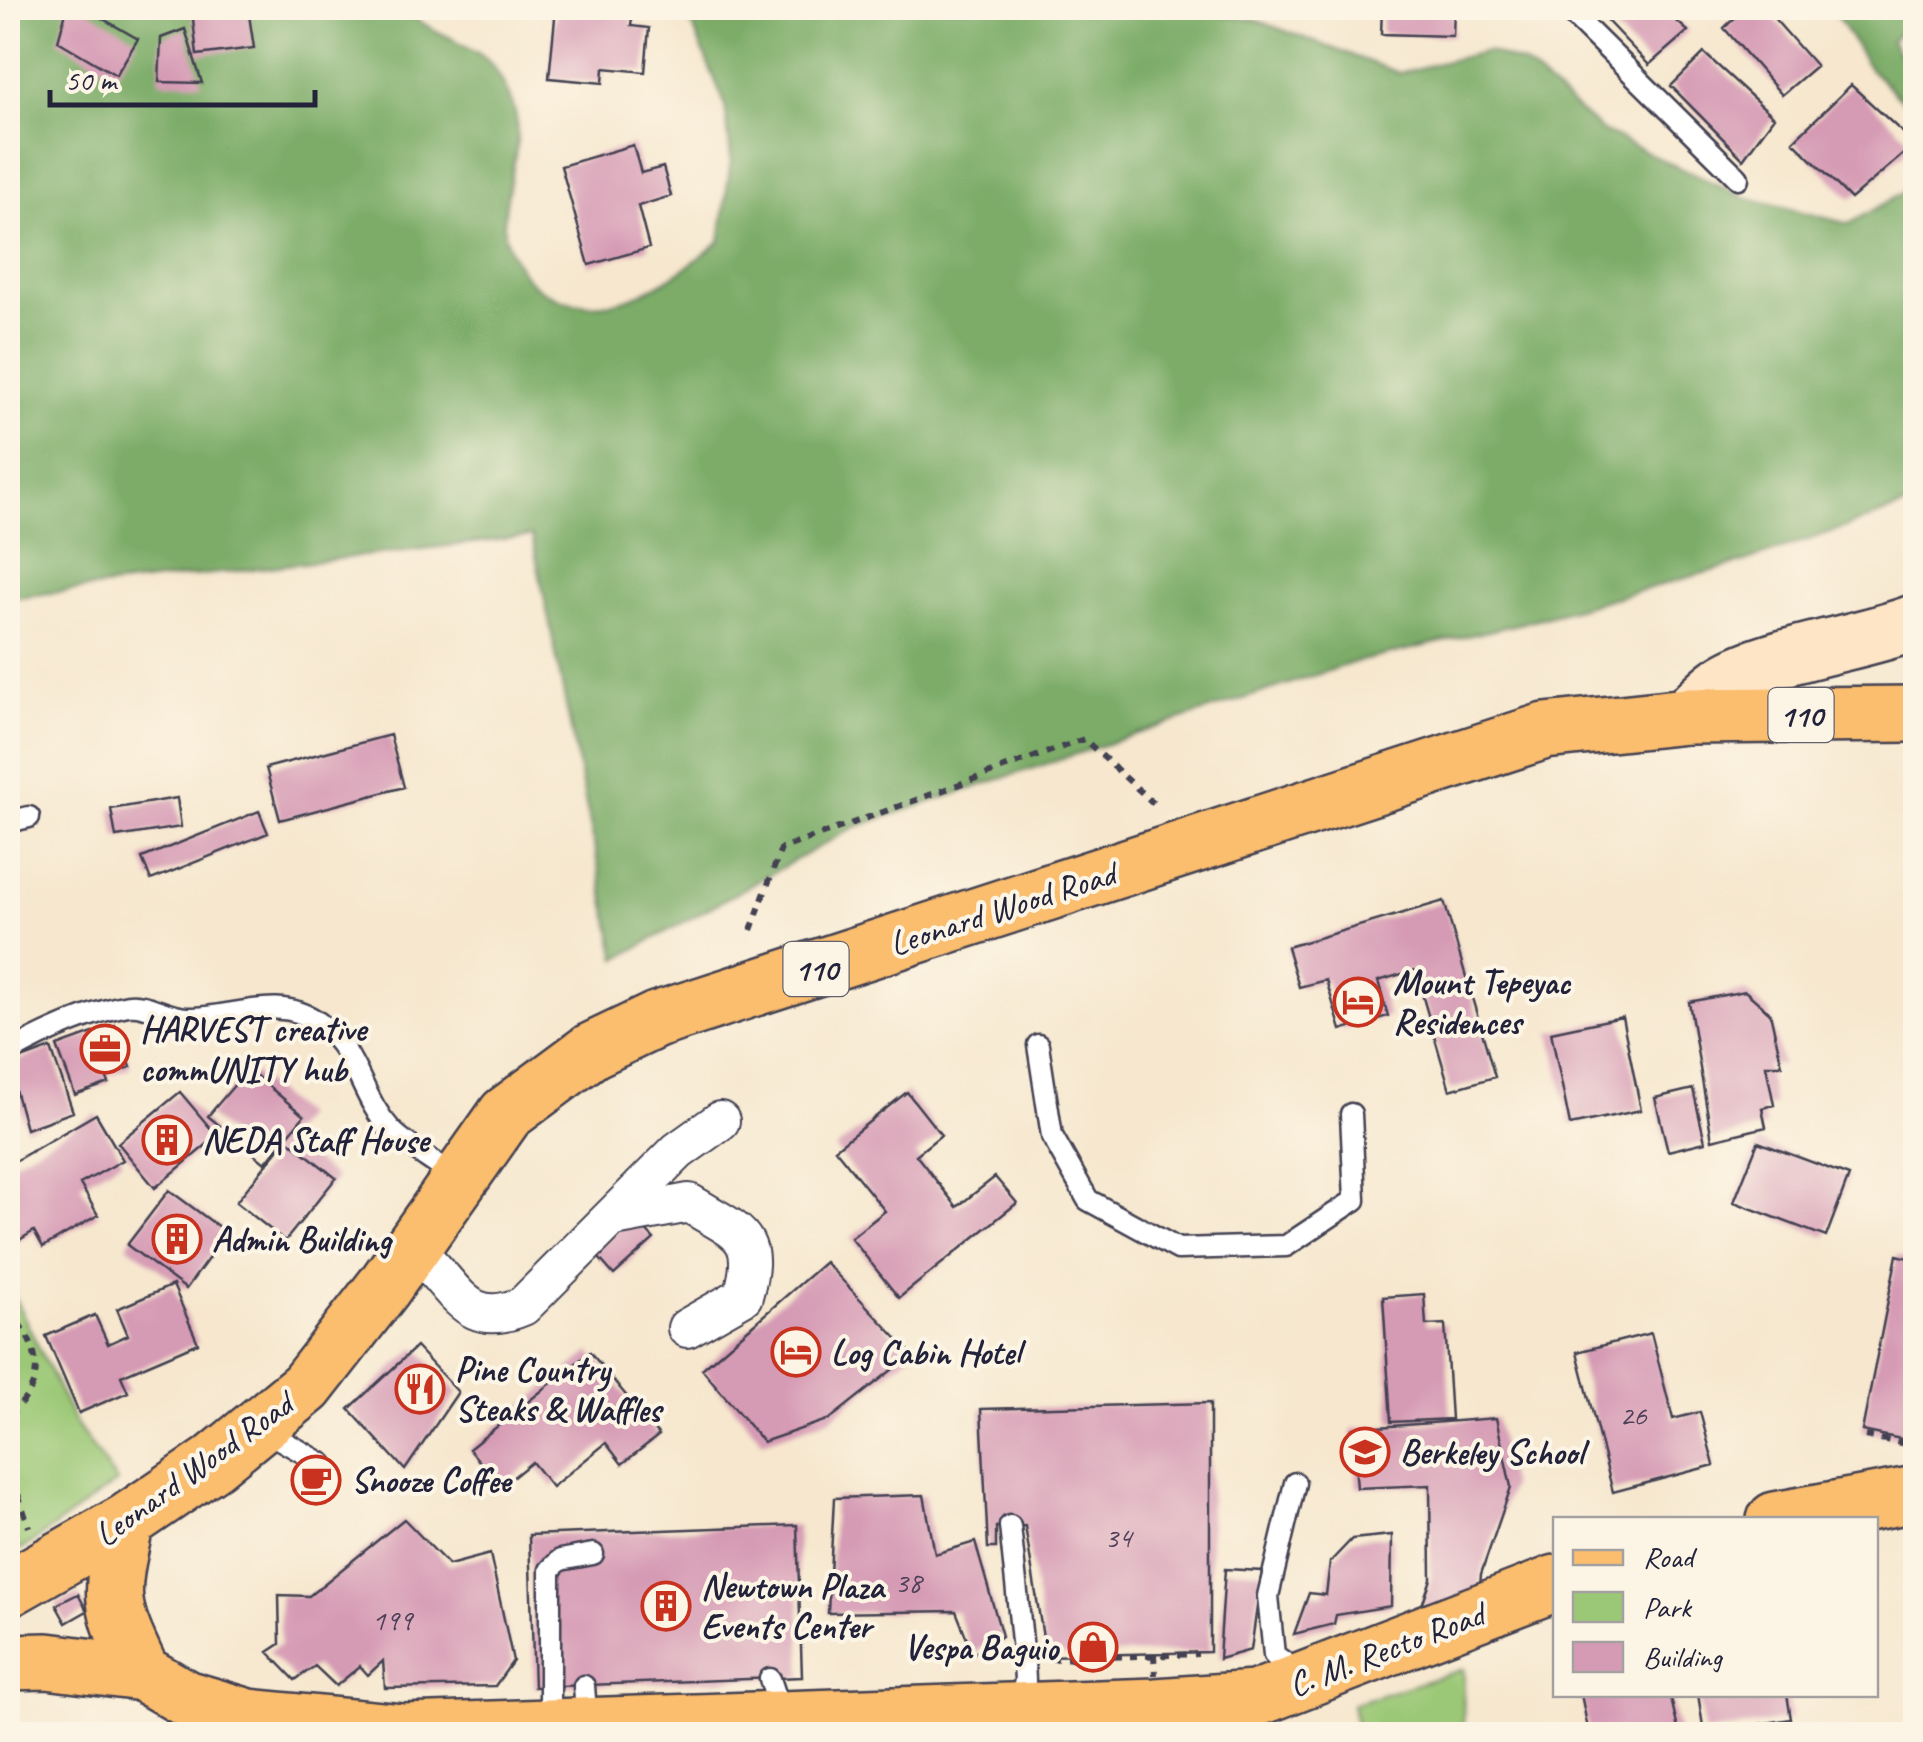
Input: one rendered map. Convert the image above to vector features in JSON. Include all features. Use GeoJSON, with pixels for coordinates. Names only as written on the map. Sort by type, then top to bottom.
{"type":"FeatureCollection","features":[{"type":"Feature","properties":{"kind":"main road"},"geometry":{"type":"LineString","coordinates":[[1686,716],[1722,682],[1766,665],[1875,638],[1916,622]]}},
{"type":"Feature","properties":{"kind":"main road","name":"Leonard Wood Road"},"geometry":{"type":"LineString","coordinates":[[8,1589],[126,1522],[259,1427],[306,1386],[412,1248],[506,1114],[591,1051],[656,1020],[1545,731],[1686,716],[1916,714]]}},
{"type":"Feature","properties":{"kind":"main road"},"geometry":{"type":"LineString","coordinates":[[1791,1517],[1916,1494]]}},
{"type":"Feature","properties":{"kind":"main road"},"geometry":{"type":"LineString","coordinates":[[126,1522],[112,1591],[117,1621],[142,1673]]}},
{"type":"Feature","properties":{"kind":"main road","name":"C. M. Recto Road"},"geometry":{"type":"LineString","coordinates":[[142,1673],[184,1698],[249,1716],[404,1733],[777,1700],[1039,1719],[1255,1699],[1553,1584]]}},
{"type":"Feature","properties":{"kind":"main road"},"geometry":{"type":"LineString","coordinates":[[8,1662],[47,1661],[142,1673]]}},
{"type":"Feature","properties":{"kind":"street"},"geometry":{"type":"LineString","coordinates":[[412,1248],[437,1268],[474,1312],[489,1317],[523,1306],[678,1151],[720,1120]]}},
{"type":"Feature","properties":{"kind":"street"},"geometry":{"type":"LineString","coordinates":[[614,1217],[690,1203],[742,1236],[753,1261],[743,1296],[688,1328]]}},
{"type":"Feature","properties":{"kind":"lane"},"geometry":{"type":"LineString","coordinates":[[1566,8],[1738,178]]}},
{"type":"Feature","properties":{"kind":"lane"},"geometry":{"type":"LineString","coordinates":[[8,822],[29,817]]}},
{"type":"Feature","properties":{"kind":"lane"},"geometry":{"type":"LineString","coordinates":[[8,1053],[47,1032],[132,1004],[181,1018],[226,1017],[274,1005],[314,1019],[345,1044],[370,1099],[391,1132],[457,1179]]}},
{"type":"Feature","properties":{"kind":"lane"},"geometry":{"type":"LineString","coordinates":[[1038,1045],[1052,1136],[1088,1200],[1178,1249],[1286,1246],[1355,1200],[1351,1114]]}},
{"type":"Feature","properties":{"kind":"lane"},"geometry":{"type":"LineString","coordinates":[[259,1427],[323,1464]]}},
{"type":"Feature","properties":{"kind":"lane"},"geometry":{"type":"LineString","coordinates":[[1295,1483],[1268,1596],[1274,1655],[1310,1680]]}},
{"type":"Feature","properties":{"kind":"lane"},"geometry":{"type":"LineString","coordinates":[[1010,1526],[1024,1681],[1039,1719]]}},
{"type":"Feature","properties":{"kind":"lane"},"geometry":{"type":"LineString","coordinates":[[577,1720],[550,1570],[560,1560],[594,1554]]}},
{"type":"Feature","properties":{"kind":"path"},"geometry":{"type":"LineString","coordinates":[[751,930],[782,849],[1084,738],[1153,804]]}},
{"type":"Feature","properties":{"kind":"path"},"geometry":{"type":"LineString","coordinates":[[8,1312],[29,1333],[37,1369],[24,1404],[8,1415]]}},
{"type":"Feature","properties":{"kind":"path"},"geometry":{"type":"LineString","coordinates":[[1866,1436],[1916,1446]]}},
{"type":"Feature","properties":{"kind":"path"},"geometry":{"type":"LineString","coordinates":[[8,1464],[31,1532]]}},
{"type":"Feature","properties":{"kind":"path"},"geometry":{"type":"LineString","coordinates":[[1154,1654],[1154,1676]]}},
{"type":"Feature","properties":{"kind":"path"},"geometry":{"type":"LineString","coordinates":[[1064,1658],[1202,1654]]}},
{"type":"Feature","properties":{"kind":"green space"},"geometry":{"type":"Polygon","coordinates":[[[8,8],[401,8],[474,50],[497,72],[510,98],[517,129],[504,227],[510,251],[536,286],[560,299],[584,304],[632,297],[656,286],[720,241],[731,159],[725,104],[685,8],[1174,8],[1256,20],[1399,73],[1487,51],[1524,64],[1601,130],[1744,197],[1849,224],[1915,186],[1915,503],[1741,563],[1522,623],[1352,663],[855,827],[617,959],[532,536],[8,598],[8,8]]]}},
{"type":"Feature","properties":{"kind":"green space"},"geometry":{"type":"Polygon","coordinates":[[[1832,8],[1915,8],[1915,18],[1891,41],[1915,79],[1915,112],[1870,69],[1832,8]]]}},
{"type":"Feature","properties":{"kind":"green space"},"geometry":{"type":"Polygon","coordinates":[[[8,1284],[75,1423],[117,1482],[24,1548],[8,1551],[8,1284]]]}},
{"type":"Feature","properties":{"kind":"green space"},"geometry":{"type":"Polygon","coordinates":[[[1464,1669],[1463,1734],[1387,1734],[1384,1728],[1358,1734],[1352,1704],[1464,1669]]]}},
{"type":"Feature","properties":{"kind":"building"},"geometry":{"type":"Polygon","coordinates":[[[67,8],[84,8],[138,39],[116,75],[58,41],[67,8]]]}},
{"type":"Feature","properties":{"kind":"building"},"geometry":{"type":"Polygon","coordinates":[[[248,8],[254,48],[197,55],[192,10],[248,8]]]}},
{"type":"Feature","properties":{"kind":"building"},"geometry":{"type":"Polygon","coordinates":[[[556,8],[633,8],[631,26],[649,28],[645,72],[604,68],[603,83],[549,78],[556,8]]]}},
{"type":"Feature","properties":{"kind":"building"},"geometry":{"type":"Polygon","coordinates":[[[1382,8],[1454,8],[1453,36],[1381,34],[1382,8]]]}},
{"type":"Feature","properties":{"kind":"building"},"geometry":{"type":"Polygon","coordinates":[[[1595,8],[1662,8],[1688,31],[1649,65],[1595,8]]]}},
{"type":"Feature","properties":{"kind":"building"},"geometry":{"type":"Polygon","coordinates":[[[1745,8],[1765,8],[1816,66],[1782,95],[1724,28],[1745,8]]]}},
{"type":"Feature","properties":{"kind":"building"},"geometry":{"type":"Polygon","coordinates":[[[185,29],[202,83],[159,82],[161,38],[185,29]]]}},
{"type":"Feature","properties":{"kind":"building"},"geometry":{"type":"Polygon","coordinates":[[[1704,53],[1774,117],[1743,159],[1671,86],[1704,53]]]}},
{"type":"Feature","properties":{"kind":"building"},"geometry":{"type":"Polygon","coordinates":[[[1851,85],[1915,144],[1851,199],[1793,141],[1851,85]]]}},
{"type":"Feature","properties":{"kind":"building"},"geometry":{"type":"Polygon","coordinates":[[[633,145],[641,173],[663,167],[671,196],[638,206],[649,248],[589,265],[561,166],[633,145]]]}},
{"type":"Feature","properties":{"kind":"building"},"geometry":{"type":"Polygon","coordinates":[[[390,735],[404,787],[280,820],[266,768],[390,735]]]}},
{"type":"Feature","properties":{"kind":"building"},"geometry":{"type":"Polygon","coordinates":[[[177,798],[181,827],[116,837],[111,809],[177,798]]]}},
{"type":"Feature","properties":{"kind":"building"},"geometry":{"type":"Polygon","coordinates":[[[259,811],[268,833],[151,880],[142,858],[259,811]]]}},
{"type":"Feature","properties":{"kind":"building","name":"Mount Tepeyac Residences"},"geometry":{"type":"Polygon","coordinates":[[[1444,901],[1495,1077],[1450,1090],[1415,970],[1378,981],[1388,1016],[1341,1030],[1326,980],[1299,987],[1287,947],[1444,901]]]}},
{"type":"Feature","properties":{"kind":"building"},"geometry":{"type":"Polygon","coordinates":[[[1745,991],[1770,1013],[1782,1065],[1766,1065],[1774,1105],[1762,1108],[1766,1127],[1712,1140],[1689,1002],[1745,991]]]}},
{"type":"Feature","properties":{"kind":"building"},"geometry":{"type":"Polygon","coordinates":[[[1622,1017],[1641,1110],[1570,1125],[1551,1032],[1622,1017]]]}},
{"type":"Feature","properties":{"kind":"building"},"geometry":{"type":"Polygon","coordinates":[[[115,1025],[131,1067],[106,1076],[109,1083],[75,1095],[57,1046],[115,1025]]]}},
{"type":"Feature","properties":{"kind":"building"},"geometry":{"type":"Polygon","coordinates":[[[51,1048],[73,1112],[26,1129],[8,1064],[51,1048]]]}},
{"type":"Feature","properties":{"kind":"building"},"geometry":{"type":"Polygon","coordinates":[[[248,1069],[304,1116],[265,1163],[208,1116],[248,1069]]]}},
{"type":"Feature","properties":{"kind":"building"},"geometry":{"type":"Polygon","coordinates":[[[1693,1089],[1705,1142],[1668,1151],[1655,1098],[1693,1089]]]}},
{"type":"Feature","properties":{"kind":"building","name":"NEDA Staff House"},"geometry":{"type":"Polygon","coordinates":[[[180,1092],[217,1136],[155,1188],[118,1143],[180,1092]]]}},
{"type":"Feature","properties":{"kind":"building"},"geometry":{"type":"Polygon","coordinates":[[[907,1092],[941,1135],[916,1155],[957,1207],[995,1177],[1017,1203],[899,1298],[851,1238],[885,1211],[835,1149],[907,1092]]]}},
{"type":"Feature","properties":{"kind":"building"},"geometry":{"type":"Polygon","coordinates":[[[96,1114],[123,1160],[80,1184],[98,1215],[43,1247],[34,1231],[8,1247],[8,1165],[96,1114]]]}},
{"type":"Feature","properties":{"kind":"building"},"geometry":{"type":"Polygon","coordinates":[[[287,1139],[336,1178],[285,1241],[236,1202],[287,1139]]]}},
{"type":"Feature","properties":{"kind":"building"},"geometry":{"type":"Polygon","coordinates":[[[1758,1142],[1849,1176],[1826,1237],[1734,1202],[1758,1142]]]}},
{"type":"Feature","properties":{"kind":"building","name":"Admin Building"},"geometry":{"type":"Polygon","coordinates":[[[169,1190],[227,1233],[186,1289],[127,1245],[169,1190]]]}},
{"type":"Feature","properties":{"kind":"building"},"geometry":{"type":"Polygon","coordinates":[[[632,1216],[654,1239],[614,1275],[593,1251],[632,1216]]]}},
{"type":"Feature","properties":{"kind":"building"},"geometry":{"type":"Polygon","coordinates":[[[1897,1255],[1916,1260],[1916,1442],[1862,1431],[1897,1255]]]}},
{"type":"Feature","properties":{"kind":"building"},"geometry":{"type":"Polygon","coordinates":[[[825,1262],[912,1354],[830,1419],[763,1442],[702,1369],[825,1262]]]}},
{"type":"Feature","properties":{"kind":"building"},"geometry":{"type":"Polygon","coordinates":[[[173,1285],[198,1343],[121,1376],[128,1392],[79,1413],[46,1336],[95,1315],[108,1344],[128,1335],[117,1309],[173,1285]]]}},
{"type":"Feature","properties":{"kind":"building"},"geometry":{"type":"Polygon","coordinates":[[[1424,1294],[1426,1325],[1445,1324],[1451,1419],[1391,1422],[1383,1297],[1424,1294]]]}},
{"type":"Feature","properties":{"kind":"building"},"geometry":{"type":"Polygon","coordinates":[[[1651,1333],[1673,1419],[1700,1412],[1714,1465],[1613,1492],[1577,1352],[1651,1333]]]}},
{"type":"Feature","properties":{"kind":"building"},"geometry":{"type":"Polygon","coordinates":[[[416,1347],[458,1392],[405,1470],[349,1409],[416,1347]]]}},
{"type":"Feature","properties":{"kind":"building"},"geometry":{"type":"Polygon","coordinates":[[[590,1352],[659,1435],[622,1464],[606,1443],[552,1487],[532,1462],[501,1487],[469,1449],[590,1352]]]}},
{"type":"Feature","properties":{"kind":"building"},"geometry":{"type":"Polygon","coordinates":[[[1210,1403],[1210,1652],[1046,1656],[1025,1526],[996,1527],[996,1548],[988,1548],[981,1409],[1210,1403]]]}},
{"type":"Feature","properties":{"kind":"building"},"geometry":{"type":"Polygon","coordinates":[[[1496,1418],[1511,1487],[1481,1574],[1479,1597],[1446,1614],[1422,1605],[1431,1579],[1430,1485],[1357,1488],[1352,1429],[1496,1418]]]}},
{"type":"Feature","properties":{"kind":"building"},"geometry":{"type":"Polygon","coordinates":[[[924,1495],[935,1554],[975,1542],[1002,1636],[973,1654],[956,1611],[828,1613],[834,1498],[924,1495]]]}},
{"type":"Feature","properties":{"kind":"building"},"geometry":{"type":"Polygon","coordinates":[[[404,1519],[449,1565],[490,1554],[513,1661],[495,1686],[385,1688],[383,1661],[368,1675],[360,1666],[336,1686],[315,1666],[295,1680],[268,1652],[280,1644],[279,1595],[309,1596],[404,1519]]]}},
{"type":"Feature","properties":{"kind":"building","name":"Newtown Plaza Events Center"},"geometry":{"type":"Polygon","coordinates":[[[797,1525],[802,1677],[534,1687],[529,1535],[797,1525]]]}},
{"type":"Feature","properties":{"kind":"building"},"geometry":{"type":"Polygon","coordinates":[[[1392,1535],[1391,1606],[1336,1615],[1334,1624],[1294,1634],[1309,1593],[1326,1595],[1330,1562],[1352,1539],[1392,1535]]]}},
{"type":"Feature","properties":{"kind":"building"},"geometry":{"type":"Polygon","coordinates":[[[1225,1569],[1262,1571],[1251,1650],[1219,1659],[1225,1569]]]}},
{"type":"Feature","properties":{"kind":"building"},"geometry":{"type":"Polygon","coordinates":[[[78,1594],[87,1611],[66,1623],[56,1605],[78,1594]]]}},
{"type":"Feature","properties":{"kind":"building"},"geometry":{"type":"Polygon","coordinates":[[[1582,1697],[1671,1697],[1679,1734],[1589,1734],[1582,1697]]]}},
{"type":"Feature","properties":{"kind":"building"},"geometry":{"type":"Polygon","coordinates":[[[1698,1697],[1787,1697],[1791,1719],[1704,1733],[1698,1697]]]}},
{"type":"Feature","properties":{"kind":"building"},"geometry":{"type":"Polygon","coordinates":[[[8,1724],[29,1726],[28,1734],[8,1734],[8,1724]]]}},
{"type":"Feature","properties":{"kind":"building"},"geometry":{"type":"Polygon","coordinates":[[[1384,1727],[1387,1734],[1363,1734],[1363,1733],[1384,1727]]]}},
{"type":"Feature","properties":{"kind":"place","name":"Mount Tepeyac Residences"},"geometry":{"type":"Point","coordinates":[1358,1002]}},
{"type":"Feature","properties":{"kind":"place","name":"HARVEST creative commUNITY hub"},"geometry":{"type":"Point","coordinates":[105,1049]}},
{"type":"Feature","properties":{"kind":"place","name":"NEDA Staff House"},"geometry":{"type":"Point","coordinates":[167,1140]}},
{"type":"Feature","properties":{"kind":"place","name":"Admin Building"},"geometry":{"type":"Point","coordinates":[177,1239]}},
{"type":"Feature","properties":{"kind":"place","name":"Log Cabin Hotel"},"geometry":{"type":"Point","coordinates":[796,1352]}},
{"type":"Feature","properties":{"kind":"place","name":"Pine Country Steaks & Waffles"},"geometry":{"type":"Point","coordinates":[420,1389]}},
{"type":"Feature","properties":{"kind":"place","name":"Berkeley School"},"geometry":{"type":"Point","coordinates":[1365,1452]}},
{"type":"Feature","properties":{"kind":"place","name":"Snooze Coffee"},"geometry":{"type":"Point","coordinates":[316,1480]}},
{"type":"Feature","properties":{"kind":"place","name":"Newtown Plaza Events Center"},"geometry":{"type":"Point","coordinates":[666,1606]}},
{"type":"Feature","properties":{"kind":"place","name":"Vespa Baguio"},"geometry":{"type":"Point","coordinates":[1093,1647]}}]}
